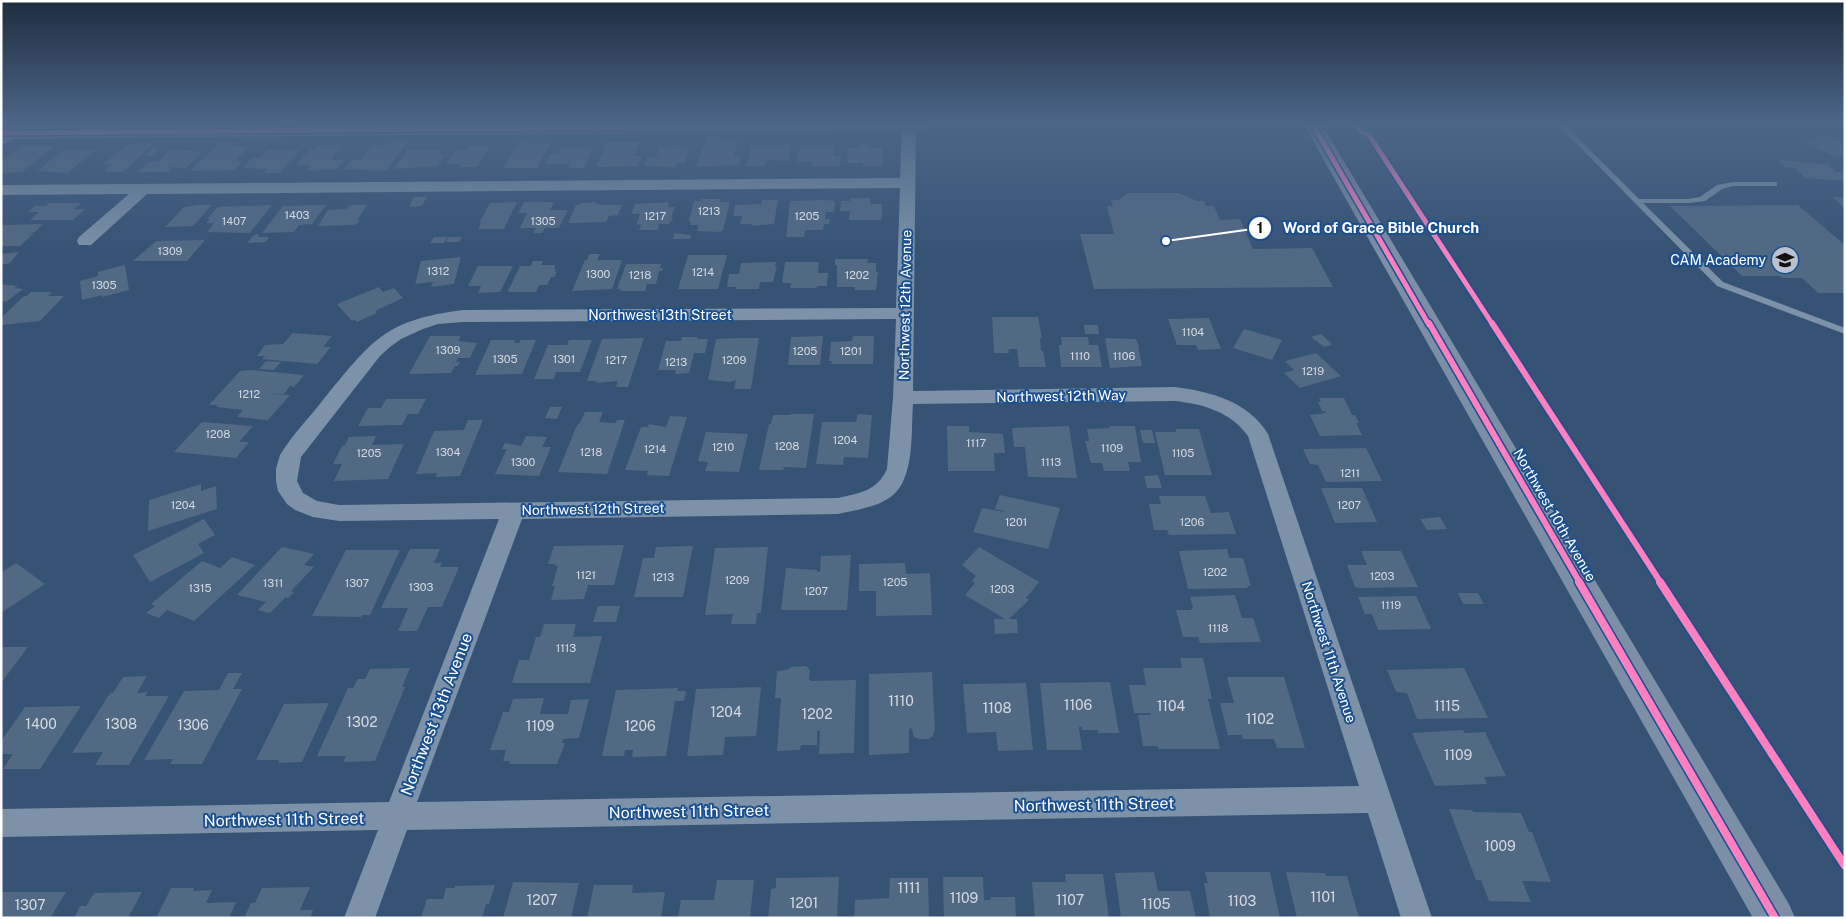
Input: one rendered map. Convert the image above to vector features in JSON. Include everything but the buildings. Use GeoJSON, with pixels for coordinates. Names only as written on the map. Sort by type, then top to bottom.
{"type":"FeatureCollection","features":[{"type":"Feature","properties":{"kind":"main road","name":"Northwest 10th Avenue"},"geometry":{"type":"LineString","coordinates":[[1338,168],[1776,918]]}},
{"type":"Feature","properties":{"kind":"street","name":"Northwest 12th Avenue"},"geometry":{"type":"LineString","coordinates":[[892,484],[898,469],[900,455],[903,398],[908,168]]}},
{"type":"Feature","properties":{"kind":"street"},"geometry":{"type":"LineString","coordinates":[[1,190],[908,183]]}},
{"type":"Feature","properties":{"kind":"street"},"geometry":{"type":"LineString","coordinates":[[85,241],[143,189]]}},
{"type":"Feature","properties":{"kind":"street","name":"Northwest 13th Street"},"geometry":{"type":"LineString","coordinates":[[294,498],[285,483],[285,474],[291,455],[372,352],[394,335],[416,325],[463,316],[905,313]]}},
{"type":"Feature","properties":{"kind":"street","name":"Northwest 12th Way"},"geometry":{"type":"LineString","coordinates":[[903,398],[1175,394],[1192,396],[1218,404]]}},
{"type":"Feature","properties":{"kind":"street","name":"Northwest 11th Avenue"},"geometry":{"type":"LineString","coordinates":[[1218,404],[1247,420],[1258,434],[1417,918]]}},
{"type":"Feature","properties":{"kind":"street","name":"Northwest 12th Street"},"geometry":{"type":"LineString","coordinates":[[294,498],[300,505],[310,509],[339,513],[838,506],[864,500],[884,491],[892,484]]}},
{"type":"Feature","properties":{"kind":"street","name":"Northwest 13th Avenue"},"geometry":{"type":"LineString","coordinates":[[359,918],[514,510]]}},
{"type":"Feature","properties":{"kind":"street","name":"Northwest 11th Street"},"geometry":{"type":"LineString","coordinates":[[1,823],[1377,800]]}},
{"type":"Feature","properties":{"kind":"lane"},"geometry":{"type":"LineString","coordinates":[[1603,168],[1720,284],[1845,331]]}},
{"type":"Feature","properties":{"kind":"lane"},"geometry":{"type":"LineString","coordinates":[[1636,201],[1688,201],[1702,199],[1720,187],[1733,184],[1774,184]]}},
{"type":"Feature","properties":{"kind":"cycle path"},"geometry":{"type":"LineString","coordinates":[[1338,168],[1775,918]]}},
{"type":"Feature","properties":{"kind":"cycle path"},"geometry":{"type":"LineString","coordinates":[[1391,168],[1845,866]]}},
{"type":"Feature","properties":{"kind":"place","name":"Word of Grace Bible Church"},"geometry":{"type":"Point","coordinates":[1166,241]}},
{"type":"Feature","properties":{"kind":"place","name":"CAM Academy"},"geometry":{"type":"Point","coordinates":[1785,260]}}]}
